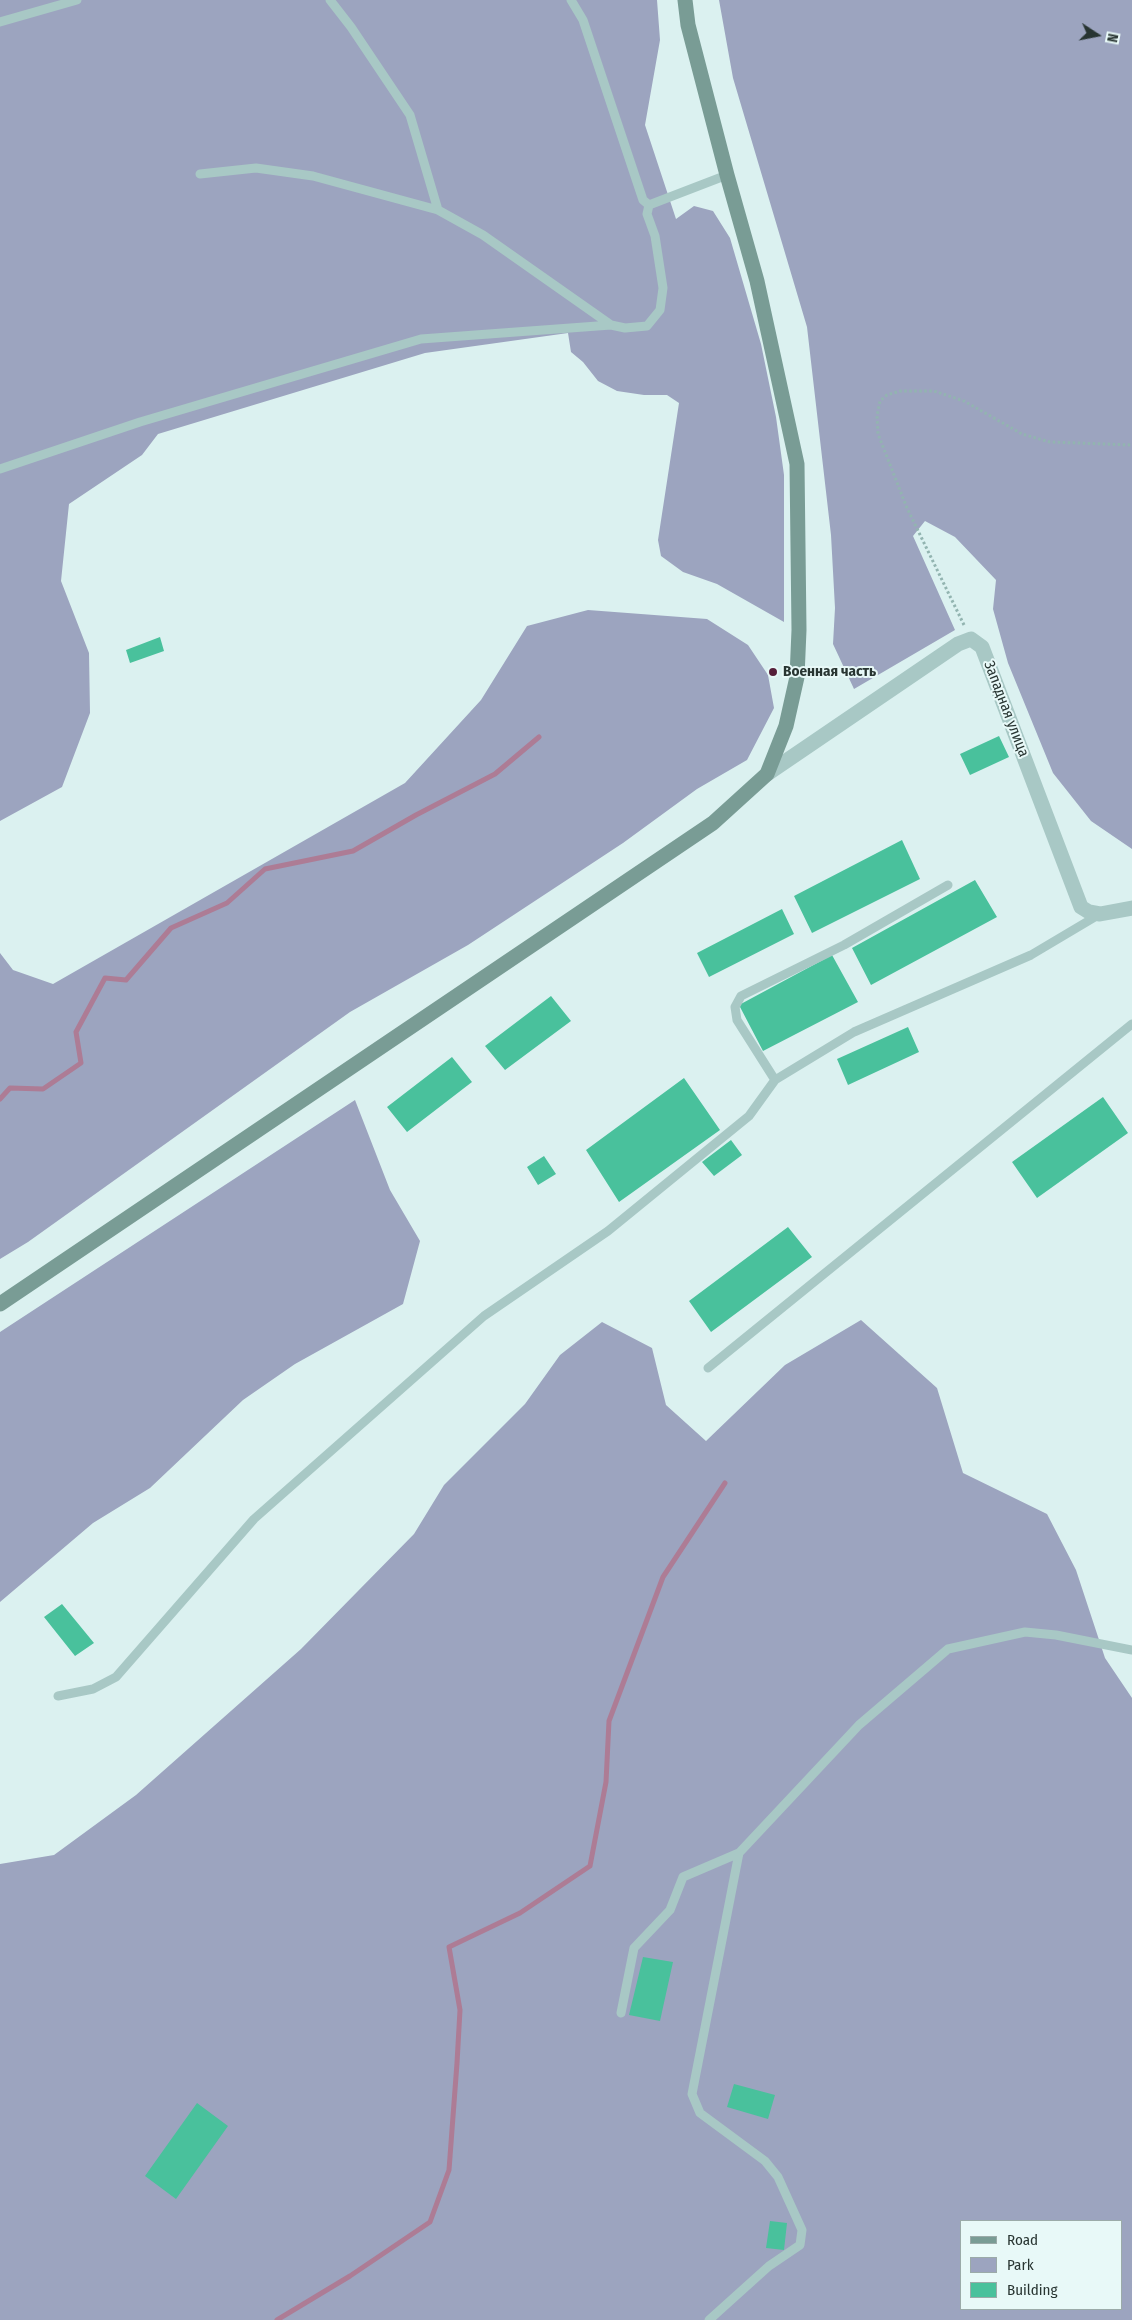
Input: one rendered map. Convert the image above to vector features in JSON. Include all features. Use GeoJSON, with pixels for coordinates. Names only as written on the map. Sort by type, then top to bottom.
{"type":"FeatureCollection","features":[{"type":"Feature","properties":{"kind":"street"},"geometry":{"type":"LineString","coordinates":[[685,0],[688,25],[757,281],[797,464],[799,630],[797,676],[786,726],[767,774]]}},
{"type":"Feature","properties":{"kind":"street"},"geometry":{"type":"LineString","coordinates":[[0,1304],[714,823],[767,774],[958,644],[971,639]]}},
{"type":"Feature","properties":{"kind":"street","name":"Западная улица"},"geometry":{"type":"LineString","coordinates":[[971,639],[982,646],[1081,907],[1089,912],[1100,914]]}},
{"type":"Feature","properties":{"kind":"street"},"geometry":{"type":"LineString","coordinates":[[1100,914],[1132,908]]}},
{"type":"Feature","properties":{"kind":"lane"},"geometry":{"type":"LineString","coordinates":[[0,22],[77,0]]}},
{"type":"Feature","properties":{"kind":"lane"},"geometry":{"type":"LineString","coordinates":[[330,0],[351,27],[410,115],[438,210]]}},
{"type":"Feature","properties":{"kind":"lane"},"geometry":{"type":"LineString","coordinates":[[571,0],[583,20],[643,200],[649,205]]}},
{"type":"Feature","properties":{"kind":"lane"},"geometry":{"type":"LineString","coordinates":[[200,174],[256,168],[313,176],[438,210],[483,235],[610,325]]}},
{"type":"Feature","properties":{"kind":"lane"},"geometry":{"type":"LineString","coordinates":[[649,205],[727,175]]}},
{"type":"Feature","properties":{"kind":"lane"},"geometry":{"type":"LineString","coordinates":[[0,469],[140,422],[422,339],[610,325],[625,328],[647,326],[660,310],[663,288],[654,236],[647,214],[649,205]]}},
{"type":"Feature","properties":{"kind":"lane"},"geometry":{"type":"LineString","coordinates":[[776,1080],[737,1020],[735,1007],[741,996],[844,945],[948,885]]}},
{"type":"Feature","properties":{"kind":"lane"},"geometry":{"type":"LineString","coordinates":[[58,1696],[93,1689],[116,1677],[254,1519],[484,1316],[608,1232],[750,1116],[776,1080],[854,1032],[1031,955],[1100,914]]}},
{"type":"Feature","properties":{"kind":"lane"},"geometry":{"type":"LineString","coordinates":[[708,1368],[1132,1024]]}},
{"type":"Feature","properties":{"kind":"lane"},"geometry":{"type":"LineString","coordinates":[[621,2013],[634,1948],[670,1910],[683,1877],[739,1853],[859,1725],[948,1649],[1025,1632],[1056,1635],[1132,1650]]}},
{"type":"Feature","properties":{"kind":"lane"},"geometry":{"type":"LineString","coordinates":[[709,2320],[769,2266],[800,2245],[802,2230],[778,2177],[764,2161],[700,2113],[692,2094],[739,1853]]}},
{"type":"Feature","properties":{"kind":"path"},"geometry":{"type":"LineString","coordinates":[[971,639],[907,508],[878,434],[877,416],[880,401],[888,395],[900,391],[934,391],[964,401],[1022,434],[1050,442],[1132,445]]}},
{"type":"Feature","properties":{"kind":"green space"},"geometry":{"type":"Polygon","coordinates":[[[0,0],[657,0],[660,40],[645,125],[676,219],[694,206],[713,211],[730,238],[761,344],[776,417],[784,475],[784,622],[717,584],[683,572],[661,556],[658,540],[679,403],[667,395],[644,395],[617,391],[598,381],[583,362],[571,352],[568,333],[425,353],[158,434],[142,455],[69,504],[61,581],[89,653],[90,713],[62,787],[0,821],[0,0]]]}},
{"type":"Feature","properties":{"kind":"green space"},"geometry":{"type":"Polygon","coordinates":[[[719,0],[1132,0],[1132,849],[1091,821],[1053,773],[1008,663],[993,609],[996,580],[955,537],[925,521],[913,536],[955,630],[854,689],[833,644],[835,608],[831,535],[807,327],[733,78],[719,0]]]}},
{"type":"Feature","properties":{"kind":"green space"},"geometry":{"type":"Polygon","coordinates":[[[588,610],[707,619],[748,645],[768,675],[774,708],[747,760],[697,789],[623,843],[468,945],[350,1012],[28,1242],[0,1259],[0,953],[13,970],[53,984],[405,783],[481,700],[527,626],[588,610]]]}},
{"type":"Feature","properties":{"kind":"green space"},"geometry":{"type":"Polygon","coordinates":[[[355,1100],[390,1190],[420,1241],[403,1304],[295,1364],[243,1400],[150,1488],[93,1523],[0,1602],[0,1332],[355,1100]]]}},
{"type":"Feature","properties":{"kind":"green space"},"geometry":{"type":"Polygon","coordinates":[[[861,1320],[937,1388],[963,1473],[1047,1514],[1076,1570],[1105,1658],[1132,1698],[1132,2320],[0,2320],[0,1864],[54,1855],[136,1795],[301,1649],[414,1534],[444,1485],[525,1404],[560,1355],[602,1322],[652,1348],[666,1405],[706,1441],[785,1365],[861,1320]]]}},
{"type":"Feature","properties":{"kind":"building"},"geometry":{"type":"Polygon","coordinates":[[[160,637],[164,651],[130,663],[126,650],[160,637]]]}},
{"type":"Feature","properties":{"kind":"building"},"geometry":{"type":"Polygon","coordinates":[[[999,736],[1009,757],[970,775],[960,754],[999,736]]]}},
{"type":"Feature","properties":{"kind":"building"},"geometry":{"type":"Polygon","coordinates":[[[902,840],[920,879],[812,933],[794,896],[902,840]]]}},
{"type":"Feature","properties":{"kind":"building"},"geometry":{"type":"Polygon","coordinates":[[[975,880],[997,917],[871,985],[852,948],[975,880]]]}},
{"type":"Feature","properties":{"kind":"building"},"geometry":{"type":"Polygon","coordinates":[[[782,909],[794,934],[709,977],[697,953],[782,909]]]}},
{"type":"Feature","properties":{"kind":"building"},"geometry":{"type":"Polygon","coordinates":[[[832,955],[858,1002],[763,1051],[739,1005],[832,955]]]}},
{"type":"Feature","properties":{"kind":"building"},"geometry":{"type":"Polygon","coordinates":[[[551,996],[571,1021],[505,1070],[485,1046],[551,996]]]}},
{"type":"Feature","properties":{"kind":"building"},"geometry":{"type":"Polygon","coordinates":[[[908,1027],[919,1052],[848,1085],[837,1059],[908,1027]]]}},
{"type":"Feature","properties":{"kind":"building"},"geometry":{"type":"Polygon","coordinates":[[[452,1057],[472,1082],[407,1132],[387,1107],[452,1057]]]}},
{"type":"Feature","properties":{"kind":"building"},"geometry":{"type":"Polygon","coordinates":[[[684,1078],[720,1130],[619,1202],[586,1150],[684,1078]]]}},
{"type":"Feature","properties":{"kind":"building"},"geometry":{"type":"Polygon","coordinates":[[[1103,1097],[1128,1133],[1037,1198],[1012,1162],[1103,1097]]]}},
{"type":"Feature","properties":{"kind":"building"},"geometry":{"type":"Polygon","coordinates":[[[731,1140],[742,1155],[714,1176],[702,1162],[731,1140]]]}},
{"type":"Feature","properties":{"kind":"building"},"geometry":{"type":"Polygon","coordinates":[[[544,1156],[556,1174],[538,1185],[527,1167],[544,1156]]]}},
{"type":"Feature","properties":{"kind":"building"},"geometry":{"type":"Polygon","coordinates":[[[788,1227],[812,1257],[711,1332],[689,1301],[788,1227]]]}},
{"type":"Feature","properties":{"kind":"building"},"geometry":{"type":"Polygon","coordinates":[[[62,1604],[94,1643],[75,1656],[44,1617],[62,1604]]]}},
{"type":"Feature","properties":{"kind":"building"},"geometry":{"type":"Polygon","coordinates":[[[643,1957],[673,1962],[660,2021],[629,2015],[643,1957]]]}},
{"type":"Feature","properties":{"kind":"building"},"geometry":{"type":"Polygon","coordinates":[[[734,2084],[775,2095],[768,2119],[727,2107],[734,2084]]]}},
{"type":"Feature","properties":{"kind":"building"},"geometry":{"type":"Polygon","coordinates":[[[197,2103],[228,2126],[176,2199],[145,2176],[197,2103]]]}},
{"type":"Feature","properties":{"kind":"building"},"geometry":{"type":"Polygon","coordinates":[[[770,2221],[787,2223],[784,2250],[766,2248],[770,2221]]]}},
{"type":"Feature","properties":{"kind":"waterway"},"geometry":{"type":"LineString","coordinates":[[0,1099],[10,1088],[43,1089],[81,1063],[76,1032],[105,978],[126,980],[171,928],[227,903],[265,869],[353,851],[416,815],[495,774],[539,737]]}},
{"type":"Feature","properties":{"kind":"waterway"},"geometry":{"type":"LineString","coordinates":[[277,2320],[350,2276],[430,2222],[449,2170],[457,2063],[460,2010],[449,1947],[520,1913],[590,1866],[606,1782],[609,1721],[663,1577],[725,1483]]}},
{"type":"Feature","properties":{"kind":"place","name":"Военная часть"},"geometry":{"type":"Point","coordinates":[773,672]}}]}
